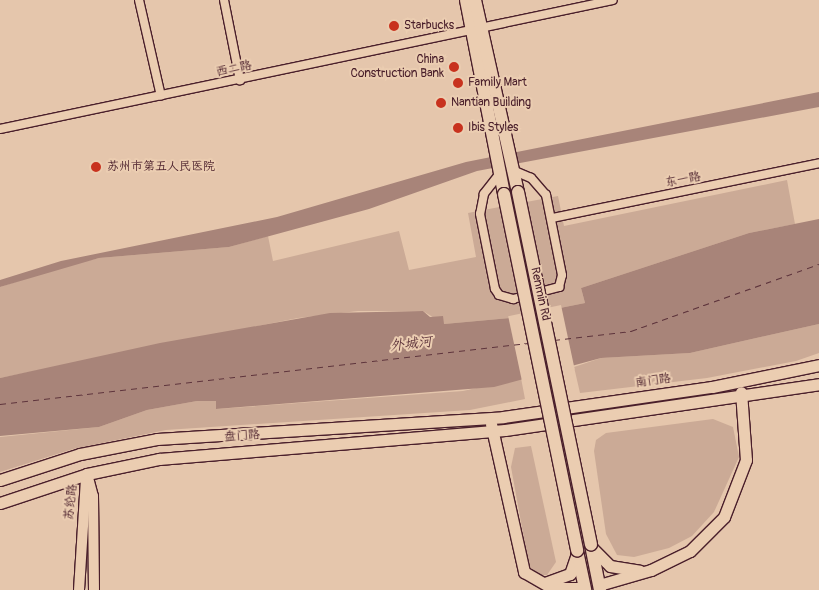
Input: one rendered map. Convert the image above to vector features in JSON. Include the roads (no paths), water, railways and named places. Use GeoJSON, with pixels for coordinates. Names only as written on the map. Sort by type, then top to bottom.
{"type":"FeatureCollection","features":[{"type":"Feature","properties":{"kind":"main road","name":"Renmin Rd"},"geometry":{"type":"LineString","coordinates":[[466,0],[476,29],[507,171],[518,192],[599,588]]}},
{"type":"Feature","properties":{"kind":"main road","name":"Renmin Rd"},"geometry":{"type":"LineString","coordinates":[[475,0],[476,29]]}},
{"type":"Feature","properties":{"kind":"main road","name":"Renmin Rd"},"geometry":{"type":"LineString","coordinates":[[507,171],[504,194],[585,589]]}},
{"type":"Feature","properties":{"kind":"main road","name":"南门路"},"geometry":{"type":"LineString","coordinates":[[490,418],[740,382],[819,365]]}},
{"type":"Feature","properties":{"kind":"main road"},"geometry":{"type":"LineString","coordinates":[[599,588],[651,570],[703,541],[733,503],[747,446],[740,382]]}},
{"type":"Feature","properties":{"kind":"main road"},"geometry":{"type":"LineString","coordinates":[[492,432],[742,398],[819,384]]}},
{"type":"Feature","properties":{"kind":"main road"},"geometry":{"type":"LineString","coordinates":[[490,418],[517,556],[524,572],[536,582],[562,590],[585,589]]}},
{"type":"Feature","properties":{"kind":"main road","name":"盘门路"},"geometry":{"type":"LineString","coordinates":[[0,480],[80,454],[193,434],[490,418]]}},
{"type":"Feature","properties":{"kind":"main road","name":"盘门路"},"geometry":{"type":"LineString","coordinates":[[0,503],[87,474],[200,454],[492,432]]}},
{"type":"Feature","properties":{"kind":"main road"},"geometry":{"type":"LineString","coordinates":[[80,454],[87,474]]}},
{"type":"Feature","properties":{"kind":"main road"},"geometry":{"type":"LineString","coordinates":[[591,545],[610,566],[651,570]]}},
{"type":"Feature","properties":{"kind":"main road"},"geometry":{"type":"LineString","coordinates":[[536,582],[556,582],[570,574],[578,551]]}},
{"type":"Feature","properties":{"kind":"street"},"geometry":{"type":"LineString","coordinates":[[139,0],[161,96]]}},
{"type":"Feature","properties":{"kind":"street"},"geometry":{"type":"LineString","coordinates":[[224,0],[240,80]]}},
{"type":"Feature","properties":{"kind":"street","name":"西二路"},"geometry":{"type":"LineString","coordinates":[[0,129],[613,0]]}},
{"type":"Feature","properties":{"kind":"street","name":"东一路"},"geometry":{"type":"LineString","coordinates":[[552,218],[819,163]]}},
{"type":"Feature","properties":{"kind":"street"},"geometry":{"type":"LineString","coordinates":[[507,171],[523,172],[541,187],[552,218],[562,284],[513,299],[499,295],[480,214],[484,194],[507,171]]}},
{"type":"Feature","properties":{"kind":"street","name":"苏纶路"},"geometry":{"type":"LineString","coordinates":[[80,590],[87,474]]}},
{"type":"Feature","properties":{"kind":"street","name":"苏纶路"},"geometry":{"type":"LineString","coordinates":[[87,474],[92,496],[94,590]]}},
{"type":"Feature","properties":{"kind":"water"},"geometry":{"type":"Polygon","coordinates":[[[819,92],[819,107],[477,171],[369,209],[229,247],[99,258],[0,287],[0,280],[61,261],[277,217],[466,162],[819,92]]]}},
{"type":"Feature","properties":{"kind":"water","name":"外城河"},"geometry":{"type":"Polygon","coordinates":[[[819,219],[819,324],[690,353],[601,358],[494,387],[216,409],[216,401],[197,401],[147,410],[99,427],[0,436],[0,378],[160,343],[330,313],[423,311],[430,317],[443,316],[444,324],[510,318],[585,303],[581,288],[749,233],[819,219]]]}},
{"type":"Feature","properties":{"kind":"place","name":"Starbucks"},"geometry":{"type":"Point","coordinates":[394,26]}},
{"type":"Feature","properties":{"kind":"place","name":"China Construction Bank"},"geometry":{"type":"Point","coordinates":[454,67]}},
{"type":"Feature","properties":{"kind":"place","name":"Family Mart"},"geometry":{"type":"Point","coordinates":[458,83]}},
{"type":"Feature","properties":{"kind":"place","name":"Nantian Building"},"geometry":{"type":"Point","coordinates":[441,103]}},
{"type":"Feature","properties":{"kind":"place","name":"Ibis Styles"},"geometry":{"type":"Point","coordinates":[458,128]}},
{"type":"Feature","properties":{"kind":"place","name":"苏州市第五人民医院"},"geometry":{"type":"Point","coordinates":[96,167]}}]}
